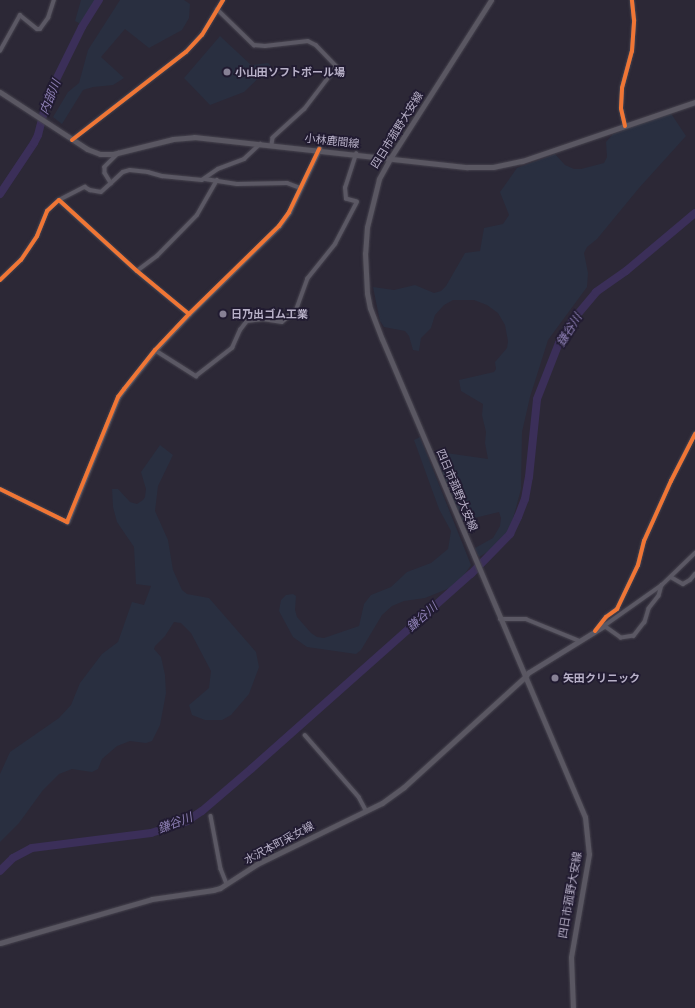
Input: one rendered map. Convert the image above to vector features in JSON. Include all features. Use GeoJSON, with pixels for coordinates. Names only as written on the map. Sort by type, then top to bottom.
{"type":"FeatureCollection","features":[{"type":"Feature","properties":{"kind":"main road","name":"四日市菰野大安線"},"geometry":{"type":"LineString","coordinates":[[491,0],[391,157],[379,179],[367,227],[365,253],[368,300],[385,345],[500,619],[583,810],[588,833],[588,854],[571,957],[573,1008]]}},
{"type":"Feature","properties":{"kind":"main road","name":"小林鹿間線"},"geometry":{"type":"LineString","coordinates":[[0,92],[72,140],[93,152],[107,155],[173,139],[194,137],[319,149],[467,167],[493,167],[522,160],[695,102]]}},
{"type":"Feature","properties":{"kind":"main road","name":"水沢本町采女線"},"geometry":{"type":"LineString","coordinates":[[0,943],[152,899],[174,894],[213,890],[227,884],[257,864],[382,803],[404,787],[525,677]]}},
{"type":"Feature","properties":{"kind":"street"},"geometry":{"type":"LineString","coordinates":[[0,51],[20,15],[33,26],[40,29],[48,18],[54,0]]}},
{"type":"Feature","properties":{"kind":"street"},"geometry":{"type":"LineString","coordinates":[[72,140],[186,52],[202,35],[223,0]]}},
{"type":"Feature","properties":{"kind":"street"},"geometry":{"type":"LineString","coordinates":[[624,126],[621,108],[622,95],[632,51],[634,20],[632,0]]}},
{"type":"Feature","properties":{"kind":"street"},"geometry":{"type":"LineString","coordinates":[[217,9],[254,45],[265,46],[308,41],[316,45],[337,67],[305,109],[273,138],[272,145]]}},
{"type":"Feature","properties":{"kind":"street"},"geometry":{"type":"LineString","coordinates":[[205,179],[218,169],[244,159],[260,144]]}},
{"type":"Feature","properties":{"kind":"street"},"geometry":{"type":"LineString","coordinates":[[1,491],[67,522],[118,397],[155,350],[189,314],[279,226],[289,212],[319,149]]}},
{"type":"Feature","properties":{"kind":"street"},"geometry":{"type":"LineString","coordinates":[[111,183],[105,172],[105,167],[119,153]]}},
{"type":"Feature","properties":{"kind":"street"},"geometry":{"type":"LineString","coordinates":[[155,350],[196,376],[232,348],[240,330],[247,321],[263,319],[282,322],[296,310],[307,280],[335,244],[357,202],[346,199],[345,188],[356,154]]}},
{"type":"Feature","properties":{"kind":"street"},"geometry":{"type":"LineString","coordinates":[[0,280],[22,260],[37,236],[47,211],[59,200],[85,187],[90,190],[101,192],[124,172],[130,170],[169,177],[217,180],[237,184],[287,183],[301,188]]}},
{"type":"Feature","properties":{"kind":"street"},"geometry":{"type":"LineString","coordinates":[[137,271],[157,256],[197,214],[217,180]]}},
{"type":"Feature","properties":{"kind":"street"},"geometry":{"type":"LineString","coordinates":[[59,200],[137,271],[189,314]]}},
{"type":"Feature","properties":{"kind":"street"},"geometry":{"type":"LineString","coordinates":[[595,631],[606,617],[617,609],[638,565],[644,541],[671,481],[695,434]]}},
{"type":"Feature","properties":{"kind":"street"},"geometry":{"type":"LineString","coordinates":[[525,677],[532,670],[604,626],[662,586],[695,553]]}},
{"type":"Feature","properties":{"kind":"street"},"geometry":{"type":"LineString","coordinates":[[671,577],[684,584],[695,574]]}},
{"type":"Feature","properties":{"kind":"street"},"geometry":{"type":"LineString","coordinates":[[604,626],[621,638],[634,636],[645,622],[649,609],[659,596],[662,586]]}},
{"type":"Feature","properties":{"kind":"street"},"geometry":{"type":"LineString","coordinates":[[500,619],[526,618],[580,641]]}},
{"type":"Feature","properties":{"kind":"street"},"geometry":{"type":"LineString","coordinates":[[305,735],[359,797],[366,810]]}},
{"type":"Feature","properties":{"kind":"street"},"geometry":{"type":"LineString","coordinates":[[210,816],[221,869],[227,884]]}},
{"type":"Feature","properties":{"kind":"shaded area"},"geometry":{"type":"Polygon","coordinates":[[[81,0],[98,0],[83,25],[75,21],[81,0]]]}},
{"type":"Feature","properties":{"kind":"shaded area"},"geometry":{"type":"Polygon","coordinates":[[[120,0],[184,0],[190,4],[189,18],[182,30],[149,48],[125,29],[101,57],[124,78],[113,85],[93,87],[83,90],[62,124],[53,117],[68,92],[79,83],[88,50],[120,0]]]}},
{"type":"Feature","properties":{"kind":"shaded area","name":"小山田ソフトボール場"},"geometry":{"type":"Polygon","coordinates":[[[220,36],[251,65],[268,63],[271,66],[244,92],[210,105],[184,78],[220,36]]]}},
{"type":"Feature","properties":{"kind":"shaded area"},"geometry":{"type":"Polygon","coordinates":[[[670,112],[686,136],[639,188],[597,239],[587,247],[584,253],[588,273],[587,287],[548,340],[530,397],[522,432],[521,489],[510,530],[494,548],[479,557],[475,548],[493,538],[500,526],[501,518],[499,512],[462,521],[438,463],[446,453],[488,459],[485,443],[486,432],[482,415],[483,404],[461,391],[459,380],[494,372],[496,369],[495,362],[507,348],[508,341],[505,325],[498,313],[487,305],[474,300],[453,300],[444,305],[435,315],[431,328],[421,338],[419,351],[413,350],[409,336],[405,331],[384,327],[380,321],[373,287],[394,290],[415,285],[434,293],[441,291],[446,286],[465,253],[480,251],[484,228],[503,224],[509,215],[500,192],[517,168],[555,154],[565,165],[574,169],[581,169],[604,163],[607,157],[606,142],[613,134],[670,112]]]}},
{"type":"Feature","properties":{"kind":"shaded area"},"geometry":{"type":"Polygon","coordinates":[[[420,437],[471,565],[457,585],[425,598],[404,601],[392,606],[382,615],[361,650],[356,654],[307,647],[293,637],[279,611],[281,600],[286,595],[293,594],[296,596],[295,610],[297,617],[311,633],[317,637],[324,638],[359,626],[364,604],[371,595],[391,587],[407,572],[431,563],[448,549],[451,531],[439,509],[414,440],[420,437]]]}},
{"type":"Feature","properties":{"kind":"shaded area"},"geometry":{"type":"Polygon","coordinates":[[[160,445],[173,455],[158,486],[155,511],[168,540],[173,570],[182,590],[187,594],[209,598],[256,652],[259,667],[249,694],[231,715],[222,720],[205,720],[192,715],[189,705],[209,688],[211,671],[191,633],[181,623],[174,622],[154,649],[161,657],[165,675],[166,693],[160,725],[152,741],[146,743],[130,741],[117,746],[102,759],[98,769],[92,772],[72,769],[59,774],[43,790],[19,823],[0,842],[0,774],[10,752],[59,718],[71,705],[80,683],[102,654],[118,642],[132,602],[144,605],[151,586],[136,584],[134,547],[117,522],[113,507],[112,489],[118,489],[130,502],[137,504],[143,500],[146,489],[141,472],[160,445]]]}},
{"type":"Feature","properties":{"kind":"waterway","name":"内部川"},"geometry":{"type":"LineString","coordinates":[[0,194],[34,143],[38,135],[48,96],[82,27],[99,0]]}},
{"type":"Feature","properties":{"kind":"waterway","name":"鎌谷川"},"geometry":{"type":"LineString","coordinates":[[0,871],[13,858],[32,848],[151,833],[187,821],[202,811],[251,769],[471,574],[510,534],[518,517],[525,499],[529,477],[537,399],[559,343],[572,321],[596,292],[626,271],[695,213]]}},
{"type":"Feature","properties":{"kind":"cycle path"},"geometry":{"type":"LineString","coordinates":[[72,140],[186,52],[202,35],[223,0]]}},
{"type":"Feature","properties":{"kind":"cycle path"},"geometry":{"type":"LineString","coordinates":[[625,126],[621,108],[622,88],[632,51],[634,20],[632,0]]}},
{"type":"Feature","properties":{"kind":"cycle path"},"geometry":{"type":"LineString","coordinates":[[0,489],[67,522],[118,397],[155,350],[189,314],[279,226],[289,212],[319,149]]}},
{"type":"Feature","properties":{"kind":"cycle path"},"geometry":{"type":"LineString","coordinates":[[0,280],[21,260],[37,236],[47,211],[59,200],[137,271],[189,314]]}},
{"type":"Feature","properties":{"kind":"cycle path"},"geometry":{"type":"LineString","coordinates":[[595,631],[606,617],[617,609],[638,565],[644,541],[671,481],[695,434]]}},
{"type":"Feature","properties":{"kind":"place","name":"小山田ソフトボール場"},"geometry":{"type":"Point","coordinates":[227,72]}},
{"type":"Feature","properties":{"kind":"place","name":"日乃出ゴム工業"},"geometry":{"type":"Point","coordinates":[223,314]}},
{"type":"Feature","properties":{"kind":"place","name":"矢田クリニック"},"geometry":{"type":"Point","coordinates":[555,678]}}]}
